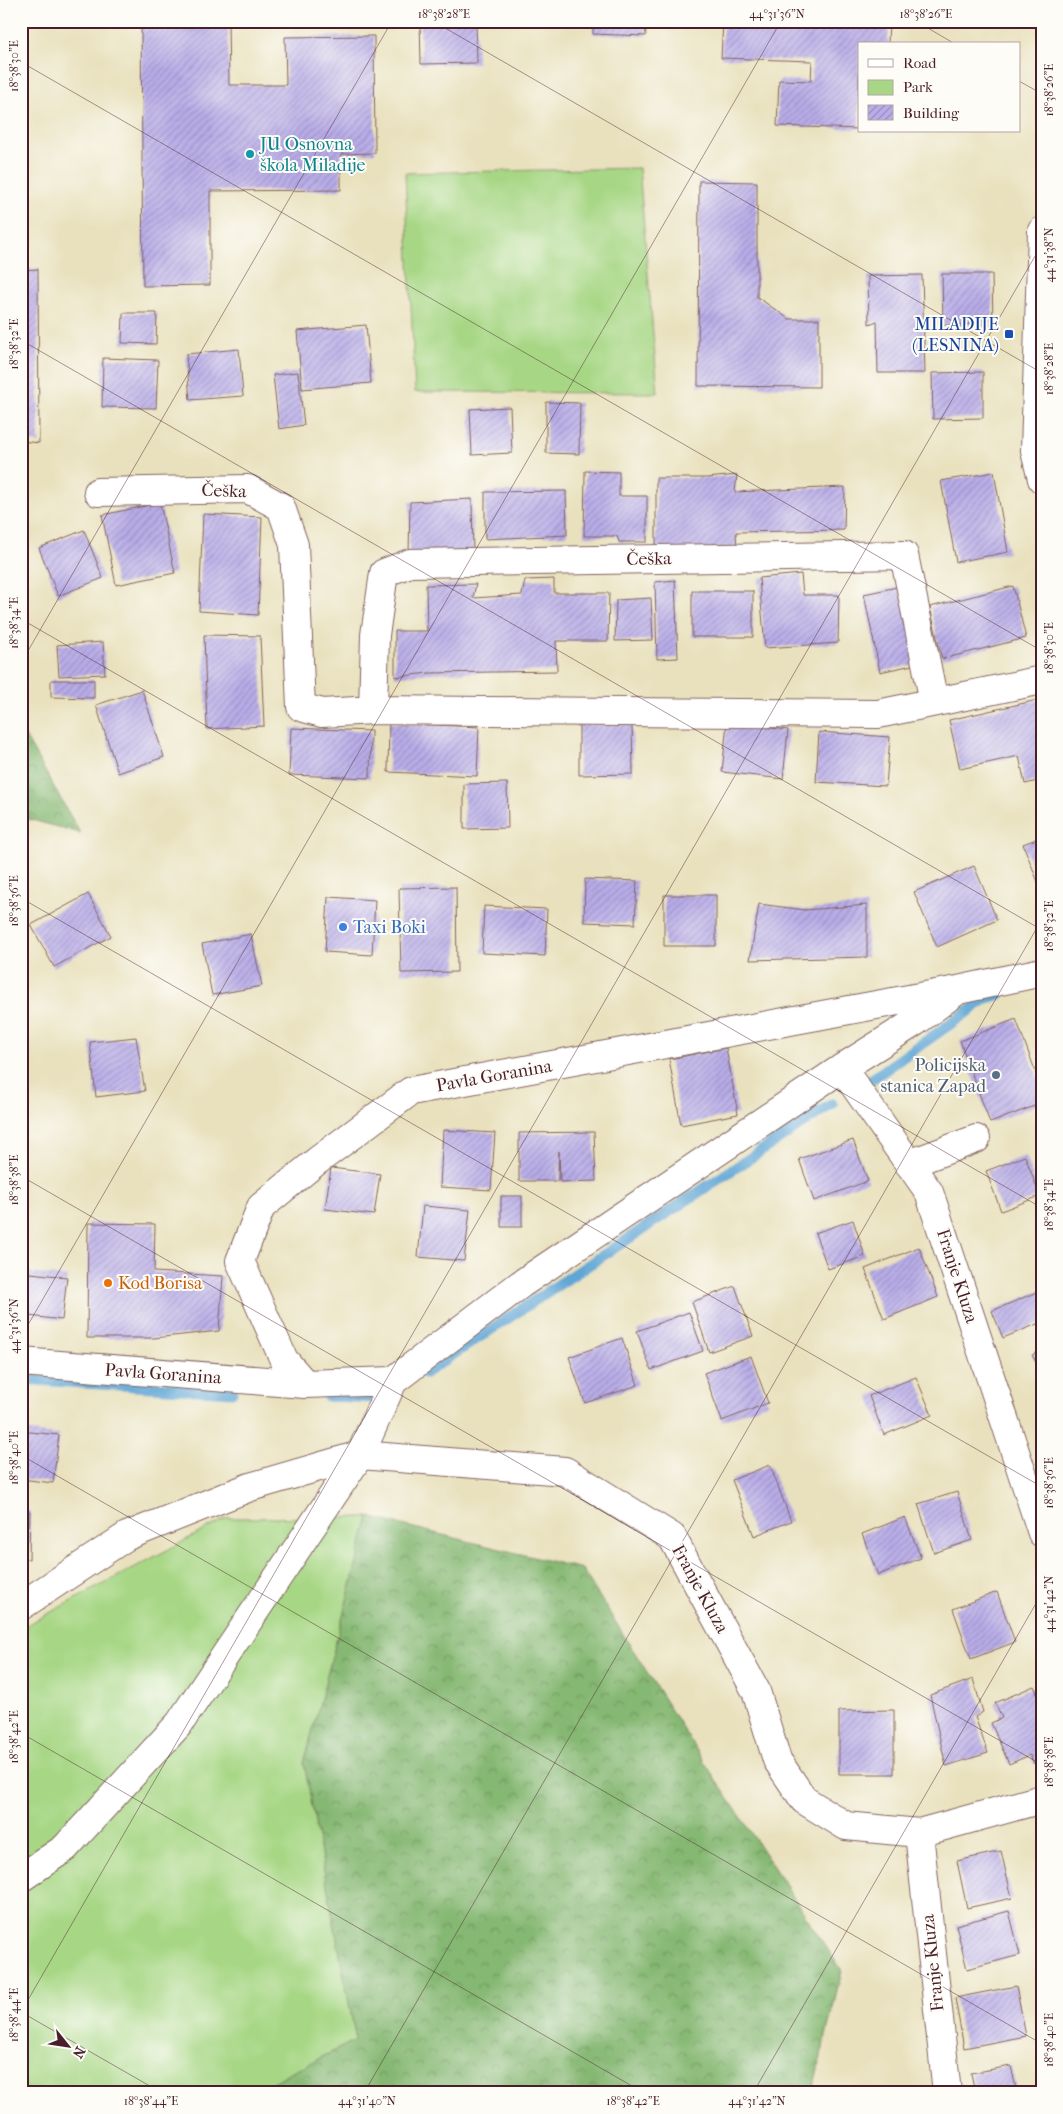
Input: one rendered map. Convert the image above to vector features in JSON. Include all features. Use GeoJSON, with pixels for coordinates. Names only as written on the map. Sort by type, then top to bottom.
{"type":"FeatureCollection","features":[{"type":"Feature","properties":{"kind":"street"},"geometry":{"type":"LineString","coordinates":[[1042,231],[1035,451],[1042,479]]}},
{"type":"Feature","properties":{"kind":"street","name":"Češka"},"geometry":{"type":"LineString","coordinates":[[98,492],[248,489],[281,507],[294,545],[301,707],[322,713],[373,710],[878,714],[1042,680]]}},
{"type":"Feature","properties":{"kind":"street","name":"Češka"},"geometry":{"type":"LineString","coordinates":[[373,710],[375,635],[384,573],[410,563],[904,555],[934,702]]}},
{"type":"Feature","properties":{"kind":"street","name":"Pavla Goranina"},"geometry":{"type":"LineString","coordinates":[[305,1384],[284,1360],[240,1261],[261,1207],[317,1161],[411,1091],[958,990],[1042,972]]}},
{"type":"Feature","properties":{"kind":"street","name":"Pavla Goranina"},"geometry":{"type":"LineString","coordinates":[[21,1362],[305,1384],[393,1381],[521,1284],[842,1068],[915,1022],[958,990]]}},
{"type":"Feature","properties":{"kind":"street","name":"Franje Kluza"},"geometry":{"type":"LineString","coordinates":[[842,1068],[929,1192],[1042,1533]]}},
{"type":"Feature","properties":{"kind":"street"},"geometry":{"type":"LineString","coordinates":[[909,1164],[976,1139]]}},
{"type":"Feature","properties":{"kind":"street"},"geometry":{"type":"LineString","coordinates":[[21,1878],[65,1848],[179,1724],[360,1455],[393,1381]]}},
{"type":"Feature","properties":{"kind":"street"},"geometry":{"type":"LineString","coordinates":[[21,1606],[127,1536],[250,1487],[360,1455]]}},
{"type":"Feature","properties":{"kind":"street","name":"Franje Kluza"},"geometry":{"type":"LineString","coordinates":[[360,1455],[565,1471],[672,1537],[756,1691],[777,1760],[804,1800],[846,1826],[919,1832],[1042,1799]]}},
{"type":"Feature","properties":{"kind":"street","name":"Franje Kluza"},"geometry":{"type":"LineString","coordinates":[[919,1832],[947,2093]]}},
{"type":"Feature","properties":{"kind":"green space"},"geometry":{"type":"Polygon","coordinates":[[[639,168],[658,393],[415,392],[405,173],[639,168]]]}},
{"type":"Feature","properties":{"kind":"green space"},"geometry":{"type":"Polygon","coordinates":[[[21,729],[80,833],[21,817],[21,729]]]}},
{"type":"Feature","properties":{"kind":"green space"},"geometry":{"type":"Polygon","coordinates":[[[369,1517],[304,1763],[356,2040],[251,2093],[21,2093],[21,1628],[227,1518],[369,1517]]]}},
{"type":"Feature","properties":{"kind":"green space"},"geometry":{"type":"Polygon","coordinates":[[[369,1517],[582,1569],[686,1734],[842,1971],[812,2093],[251,2093],[356,2040],[304,1763],[369,1517]]]}},
{"type":"Feature","properties":{"kind":"building","name":"JU Osnovna škola Miladije"},"geometry":{"type":"Polygon","coordinates":[[[141,21],[228,21],[229,85],[286,85],[285,37],[374,36],[375,153],[341,154],[341,190],[210,191],[210,285],[143,286],[141,21]]]}},
{"type":"Feature","properties":{"kind":"building"},"geometry":{"type":"Polygon","coordinates":[[[420,21],[476,21],[477,63],[421,64],[420,21]]]}},
{"type":"Feature","properties":{"kind":"building"},"geometry":{"type":"Polygon","coordinates":[[[593,21],[645,21],[646,36],[593,34],[593,21]]]}},
{"type":"Feature","properties":{"kind":"building"},"geometry":{"type":"Polygon","coordinates":[[[723,21],[889,21],[888,42],[858,42],[858,129],[777,126],[779,80],[811,81],[812,61],[721,58],[723,21]]]}},
{"type":"Feature","properties":{"kind":"building"},"geometry":{"type":"Polygon","coordinates":[[[699,181],[757,182],[757,297],[789,319],[819,319],[819,387],[698,386],[699,181]]]}},
{"type":"Feature","properties":{"kind":"building"},"geometry":{"type":"Polygon","coordinates":[[[38,269],[39,443],[21,441],[21,270],[38,269]]]}},
{"type":"Feature","properties":{"kind":"building"},"geometry":{"type":"Polygon","coordinates":[[[942,274],[992,274],[993,324],[943,325],[942,274]]]}},
{"type":"Feature","properties":{"kind":"building"},"geometry":{"type":"Polygon","coordinates":[[[922,275],[925,373],[878,373],[877,321],[869,324],[868,276],[922,275]]]}},
{"type":"Feature","properties":{"kind":"building"},"geometry":{"type":"Polygon","coordinates":[[[123,313],[157,313],[156,344],[122,343],[123,313]]]}},
{"type":"Feature","properties":{"kind":"building"},"geometry":{"type":"Polygon","coordinates":[[[366,325],[371,383],[302,389],[297,331],[366,325]]]}},
{"type":"Feature","properties":{"kind":"building"},"geometry":{"type":"Polygon","coordinates":[[[239,349],[243,396],[190,400],[186,354],[239,349]]]}},
{"type":"Feature","properties":{"kind":"building"},"geometry":{"type":"Polygon","coordinates":[[[103,358],[158,360],[156,408],[102,407],[103,358]]]}},
{"type":"Feature","properties":{"kind":"building"},"geometry":{"type":"Polygon","coordinates":[[[298,372],[304,425],[279,429],[273,375],[298,372]]]}},
{"type":"Feature","properties":{"kind":"building"},"geometry":{"type":"Polygon","coordinates":[[[983,372],[983,418],[933,419],[932,373],[983,372]]]}},
{"type":"Feature","properties":{"kind":"building"},"geometry":{"type":"Polygon","coordinates":[[[546,402],[580,403],[579,454],[546,453],[546,402]]]}},
{"type":"Feature","properties":{"kind":"building"},"geometry":{"type":"Polygon","coordinates":[[[510,407],[512,453],[472,455],[470,409],[510,407]]]}},
{"type":"Feature","properties":{"kind":"building"},"geometry":{"type":"Polygon","coordinates":[[[585,471],[619,472],[619,496],[647,496],[647,542],[619,542],[617,536],[584,536],[585,471]]]}},
{"type":"Feature","properties":{"kind":"building"},"geometry":{"type":"Polygon","coordinates":[[[994,472],[1008,552],[956,562],[941,481],[994,472]]]}},
{"type":"Feature","properties":{"kind":"building"},"geometry":{"type":"Polygon","coordinates":[[[737,475],[735,492],[845,487],[844,530],[736,532],[737,549],[656,551],[656,478],[707,478],[737,475]]]}},
{"type":"Feature","properties":{"kind":"building"},"geometry":{"type":"Polygon","coordinates":[[[566,491],[567,535],[485,539],[485,492],[566,491]]]}},
{"type":"Feature","properties":{"kind":"building"},"geometry":{"type":"Polygon","coordinates":[[[472,499],[473,553],[409,554],[410,502],[472,499]]]}},
{"type":"Feature","properties":{"kind":"building"},"geometry":{"type":"Polygon","coordinates":[[[160,503],[175,573],[116,585],[102,515],[160,503]]]}},
{"type":"Feature","properties":{"kind":"building"},"geometry":{"type":"Polygon","coordinates":[[[203,514],[262,517],[258,615],[199,611],[203,514]]]}},
{"type":"Feature","properties":{"kind":"building"},"geometry":{"type":"Polygon","coordinates":[[[84,530],[103,578],[58,596],[39,548],[84,530]]]}},
{"type":"Feature","properties":{"kind":"building"},"geometry":{"type":"Polygon","coordinates":[[[21,531],[26,557],[21,558],[21,531]]]}},
{"type":"Feature","properties":{"kind":"building"},"geometry":{"type":"Polygon","coordinates":[[[801,574],[803,595],[839,595],[838,643],[765,648],[759,578],[801,574]]]}},
{"type":"Feature","properties":{"kind":"building"},"geometry":{"type":"Polygon","coordinates":[[[554,579],[554,593],[609,593],[608,641],[556,641],[557,671],[429,673],[395,677],[395,631],[427,631],[426,585],[476,584],[473,598],[522,595],[525,580],[554,579]]]}},
{"type":"Feature","properties":{"kind":"building"},"geometry":{"type":"Polygon","coordinates":[[[675,580],[678,658],[657,659],[655,582],[675,580]]]}},
{"type":"Feature","properties":{"kind":"building"},"geometry":{"type":"Polygon","coordinates":[[[902,586],[917,664],[880,672],[864,594],[902,586]]]}},
{"type":"Feature","properties":{"kind":"building"},"geometry":{"type":"Polygon","coordinates":[[[1013,586],[1026,638],[942,659],[930,607],[1013,586]]]}},
{"type":"Feature","properties":{"kind":"building"},"geometry":{"type":"Polygon","coordinates":[[[692,591],[753,591],[753,637],[692,637],[692,591]]]}},
{"type":"Feature","properties":{"kind":"building"},"geometry":{"type":"Polygon","coordinates":[[[651,598],[653,640],[615,641],[616,600],[651,598]]]}},
{"type":"Feature","properties":{"kind":"building"},"geometry":{"type":"Polygon","coordinates":[[[204,635],[260,636],[264,726],[207,729],[204,635]]]}},
{"type":"Feature","properties":{"kind":"building"},"geometry":{"type":"Polygon","coordinates":[[[103,642],[105,674],[59,676],[57,645],[103,642]]]}},
{"type":"Feature","properties":{"kind":"building"},"geometry":{"type":"Polygon","coordinates":[[[51,680],[94,680],[94,698],[51,697],[51,680]]]}},
{"type":"Feature","properties":{"kind":"building"},"geometry":{"type":"Polygon","coordinates":[[[142,690],[164,757],[118,773],[96,705],[142,690]]]}},
{"type":"Feature","properties":{"kind":"building"},"geometry":{"type":"Polygon","coordinates":[[[1042,699],[1042,780],[1025,784],[1019,756],[960,769],[949,720],[1042,699]]]}},
{"type":"Feature","properties":{"kind":"building"},"geometry":{"type":"Polygon","coordinates":[[[389,723],[479,727],[477,776],[388,772],[389,723]]]}},
{"type":"Feature","properties":{"kind":"building"},"geometry":{"type":"Polygon","coordinates":[[[727,723],[788,730],[783,779],[722,772],[727,723]]]}},
{"type":"Feature","properties":{"kind":"building"},"geometry":{"type":"Polygon","coordinates":[[[632,724],[633,774],[579,775],[579,725],[632,724]]]}},
{"type":"Feature","properties":{"kind":"building"},"geometry":{"type":"Polygon","coordinates":[[[291,728],[371,731],[370,778],[289,775],[291,728]]]}},
{"type":"Feature","properties":{"kind":"building"},"geometry":{"type":"Polygon","coordinates":[[[819,732],[890,737],[886,786],[816,782],[819,732]]]}},
{"type":"Feature","properties":{"kind":"building"},"geometry":{"type":"Polygon","coordinates":[[[507,783],[508,828],[464,829],[464,784],[507,783]]]}},
{"type":"Feature","properties":{"kind":"building"},"geometry":{"type":"Polygon","coordinates":[[[1042,837],[1042,892],[1023,844],[1042,837]]]}},
{"type":"Feature","properties":{"kind":"building"},"geometry":{"type":"Polygon","coordinates":[[[974,866],[997,920],[937,947],[914,892],[974,866]]]}},
{"type":"Feature","properties":{"kind":"building"},"geometry":{"type":"Polygon","coordinates":[[[585,879],[637,881],[635,924],[584,922],[585,879]]]}},
{"type":"Feature","properties":{"kind":"building"},"geometry":{"type":"Polygon","coordinates":[[[456,887],[457,972],[401,973],[399,888],[456,887]]]}},
{"type":"Feature","properties":{"kind":"building"},"geometry":{"type":"Polygon","coordinates":[[[88,894],[111,936],[54,967],[31,925],[88,894]]]}},
{"type":"Feature","properties":{"kind":"building"},"geometry":{"type":"Polygon","coordinates":[[[664,895],[716,895],[716,946],[664,946],[664,895]]]}},
{"type":"Feature","properties":{"kind":"building"},"geometry":{"type":"Polygon","coordinates":[[[328,897],[375,900],[372,955],[325,952],[328,897]]]}},
{"type":"Feature","properties":{"kind":"building"},"geometry":{"type":"Polygon","coordinates":[[[759,904],[805,910],[867,905],[867,957],[750,960],[759,904]]]}},
{"type":"Feature","properties":{"kind":"building"},"geometry":{"type":"Polygon","coordinates":[[[484,906],[547,909],[545,956],[482,953],[484,906]]]}},
{"type":"Feature","properties":{"kind":"building"},"geometry":{"type":"Polygon","coordinates":[[[251,934],[262,986],[212,995],[202,944],[251,934]]]}},
{"type":"Feature","properties":{"kind":"building"},"geometry":{"type":"Polygon","coordinates":[[[1016,1019],[1042,1089],[1042,1103],[990,1123],[960,1041],[1016,1019]]]}},
{"type":"Feature","properties":{"kind":"building"},"geometry":{"type":"Polygon","coordinates":[[[136,1037],[145,1091],[96,1097],[90,1042],[136,1037]]]}},
{"type":"Feature","properties":{"kind":"building"},"geometry":{"type":"Polygon","coordinates":[[[726,1048],[738,1114],[681,1125],[669,1059],[726,1048]]]}},
{"type":"Feature","properties":{"kind":"building"},"geometry":{"type":"Polygon","coordinates":[[[443,1130],[495,1133],[491,1190],[440,1187],[443,1130]]]}},
{"type":"Feature","properties":{"kind":"building"},"geometry":{"type":"Polygon","coordinates":[[[594,1132],[596,1181],[560,1182],[559,1151],[558,1181],[519,1181],[519,1133],[594,1132]]]}},
{"type":"Feature","properties":{"kind":"building"},"geometry":{"type":"Polygon","coordinates":[[[853,1140],[868,1181],[814,1201],[799,1159],[853,1140]]]}},
{"type":"Feature","properties":{"kind":"building"},"geometry":{"type":"Polygon","coordinates":[[[1025,1156],[1040,1196],[1001,1211],[986,1171],[1025,1156]]]}},
{"type":"Feature","properties":{"kind":"building"},"geometry":{"type":"Polygon","coordinates":[[[331,1168],[380,1174],[374,1215],[325,1209],[331,1168]]]}},
{"type":"Feature","properties":{"kind":"building"},"geometry":{"type":"Polygon","coordinates":[[[501,1196],[522,1196],[522,1227],[501,1227],[501,1196]]]}},
{"type":"Feature","properties":{"kind":"building"},"geometry":{"type":"Polygon","coordinates":[[[423,1206],[470,1210],[464,1261],[418,1257],[423,1206]]]}},
{"type":"Feature","properties":{"kind":"building"},"geometry":{"type":"Polygon","coordinates":[[[853,1220],[865,1256],[828,1269],[815,1233],[853,1220]]]}},
{"type":"Feature","properties":{"kind":"building"},"geometry":{"type":"Polygon","coordinates":[[[88,1223],[155,1224],[154,1272],[223,1276],[219,1331],[154,1338],[87,1338],[88,1223]]]}},
{"type":"Feature","properties":{"kind":"building"},"geometry":{"type":"Polygon","coordinates":[[[919,1247],[938,1297],[884,1319],[865,1269],[919,1247]]]}},
{"type":"Feature","properties":{"kind":"building"},"geometry":{"type":"Polygon","coordinates":[[[21,1272],[67,1277],[62,1320],[21,1315],[21,1272]]]}},
{"type":"Feature","properties":{"kind":"building"},"geometry":{"type":"Polygon","coordinates":[[[735,1286],[753,1336],[709,1352],[692,1302],[735,1286]]]}},
{"type":"Feature","properties":{"kind":"building"},"geometry":{"type":"Polygon","coordinates":[[[1039,1291],[1042,1298],[1042,1322],[1003,1338],[992,1311],[1039,1291]]]}},
{"type":"Feature","properties":{"kind":"building"},"geometry":{"type":"Polygon","coordinates":[[[689,1312],[703,1351],[651,1370],[637,1331],[689,1312]]]}},
{"type":"Feature","properties":{"kind":"building"},"geometry":{"type":"Polygon","coordinates":[[[622,1338],[638,1385],[585,1403],[569,1357],[622,1338]]]}},
{"type":"Feature","properties":{"kind":"building"},"geometry":{"type":"Polygon","coordinates":[[[1042,1350],[1042,1373],[1032,1355],[1042,1350]]]}},
{"type":"Feature","properties":{"kind":"building"},"geometry":{"type":"Polygon","coordinates":[[[751,1356],[768,1403],[722,1421],[704,1373],[751,1356]]]}},
{"type":"Feature","properties":{"kind":"building"},"geometry":{"type":"Polygon","coordinates":[[[916,1377],[932,1415],[884,1435],[869,1396],[916,1377]]]}},
{"type":"Feature","properties":{"kind":"building"},"geometry":{"type":"Polygon","coordinates":[[[21,1431],[59,1435],[53,1483],[21,1479],[21,1431]]]}},
{"type":"Feature","properties":{"kind":"building"},"geometry":{"type":"Polygon","coordinates":[[[770,1465],[791,1521],[754,1536],[732,1480],[770,1465]]]}},
{"type":"Feature","properties":{"kind":"building"},"geometry":{"type":"Polygon","coordinates":[[[957,1492],[972,1540],[934,1553],[918,1504],[957,1492]]]}},
{"type":"Feature","properties":{"kind":"building"},"geometry":{"type":"Polygon","coordinates":[[[21,1510],[30,1511],[29,1559],[21,1559],[21,1510]]]}},
{"type":"Feature","properties":{"kind":"building"},"geometry":{"type":"Polygon","coordinates":[[[905,1517],[921,1558],[878,1575],[862,1534],[905,1517]]]}},
{"type":"Feature","properties":{"kind":"building"},"geometry":{"type":"Polygon","coordinates":[[[997,1592],[1015,1642],[971,1659],[953,1609],[997,1592]]]}},
{"type":"Feature","properties":{"kind":"building"},"geometry":{"type":"Polygon","coordinates":[[[973,1679],[983,1712],[975,1717],[988,1753],[946,1766],[930,1695],[973,1679]]]}},
{"type":"Feature","properties":{"kind":"building"},"geometry":{"type":"Polygon","coordinates":[[[1034,1686],[1042,1704],[1042,1760],[1034,1764],[1030,1755],[1009,1764],[991,1723],[1002,1718],[995,1703],[1034,1686]]]}},
{"type":"Feature","properties":{"kind":"building"},"geometry":{"type":"Polygon","coordinates":[[[894,1710],[894,1774],[839,1774],[839,1711],[894,1710]]]}},
{"type":"Feature","properties":{"kind":"building"},"geometry":{"type":"Polygon","coordinates":[[[1001,1851],[1012,1898],[967,1908],[957,1861],[1001,1851]]]}},
{"type":"Feature","properties":{"kind":"building"},"geometry":{"type":"Polygon","coordinates":[[[1009,1911],[1020,1955],[967,1969],[956,1925],[1009,1911]]]}},
{"type":"Feature","properties":{"kind":"building"},"geometry":{"type":"Polygon","coordinates":[[[1016,1986],[1026,2036],[964,2048],[955,1998],[1016,1986]]]}},
{"type":"Feature","properties":{"kind":"building"},"geometry":{"type":"Polygon","coordinates":[[[1011,2066],[1017,2093],[975,2093],[971,2073],[1011,2066]]]}},
{"type":"Feature","properties":{"kind":"waterway"},"geometry":{"type":"LineString","coordinates":[[865,1084],[987,998],[1000,994]]}},
{"type":"Feature","properties":{"kind":"waterway"},"geometry":{"type":"LineString","coordinates":[[425,1373],[832,1104]]}},
{"type":"Feature","properties":{"kind":"waterway"},"geometry":{"type":"LineString","coordinates":[[21,1379],[232,1392]]}},
{"type":"Feature","properties":{"kind":"waterway"},"geometry":{"type":"LineString","coordinates":[[328,1396],[384,1398]]}},
{"type":"Feature","properties":{"kind":"place","name":"JU Osnovna škola Miladije"},"geometry":{"type":"Point","coordinates":[250,154]}},
{"type":"Feature","properties":{"kind":"place","name":"MILADIJE (LESNINA)"},"geometry":{"type":"Point","coordinates":[1009,334]}},
{"type":"Feature","properties":{"kind":"place","name":"Taxi Boki"},"geometry":{"type":"Point","coordinates":[343,927]}},
{"type":"Feature","properties":{"kind":"place","name":"Policijska stanica Zapad"},"geometry":{"type":"Point","coordinates":[996,1075]}},
{"type":"Feature","properties":{"kind":"place","name":"Kod Borisa"},"geometry":{"type":"Point","coordinates":[108,1283]}}]}
